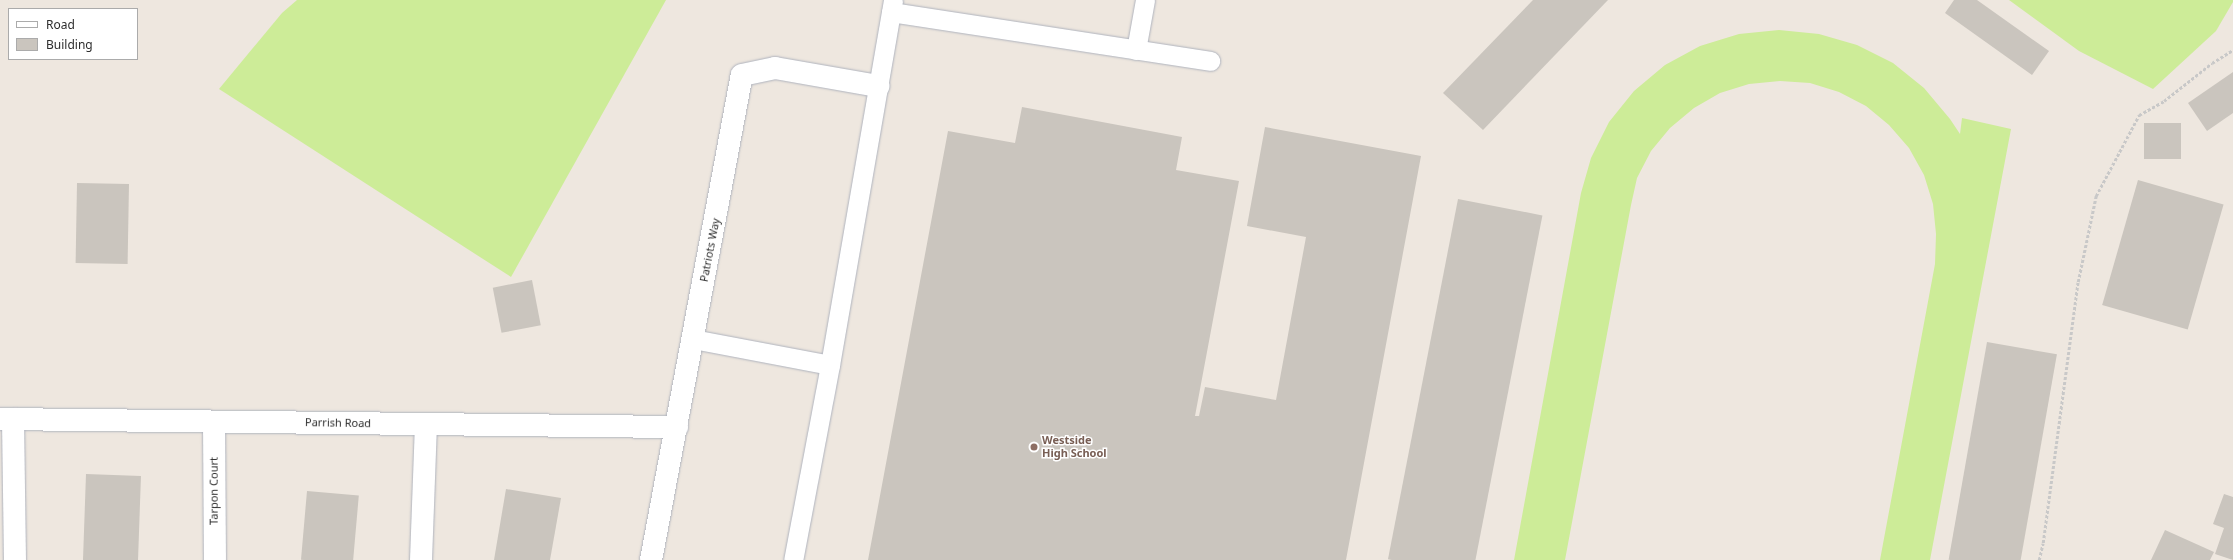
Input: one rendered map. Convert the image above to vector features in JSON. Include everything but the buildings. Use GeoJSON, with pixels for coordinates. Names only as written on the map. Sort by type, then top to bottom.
{"type":"FeatureCollection","features":[{"type":"Feature","properties":{"kind":"street","name":"Patriots Way"},"geometry":{"type":"LineString","coordinates":[[651,560],[742,75],[775,68],[878,86]]}},
{"type":"Feature","properties":{"kind":"street","name":"Parrish Road"},"geometry":{"type":"LineString","coordinates":[[6,419],[677,427]]}},
{"type":"Feature","properties":{"kind":"street"},"geometry":{"type":"LineString","coordinates":[[6,419],[15,560]]}},
{"type":"Feature","properties":{"kind":"street","name":"Tarpon Court"},"geometry":{"type":"LineString","coordinates":[[214,422],[215,560]]}},
{"type":"Feature","properties":{"kind":"street"},"geometry":{"type":"LineString","coordinates":[[421,560],[426,424]]}},
{"type":"Feature","properties":{"kind":"lane"},"geometry":{"type":"LineString","coordinates":[[1136,50],[1145,0]]}},
{"type":"Feature","properties":{"kind":"lane"},"geometry":{"type":"LineString","coordinates":[[792,560],[830,365],[892,6],[1136,50],[1210,61]]}},
{"type":"Feature","properties":{"kind":"lane"},"geometry":{"type":"LineString","coordinates":[[693,339],[830,365]]}},
{"type":"Feature","properties":{"kind":"path"},"geometry":{"type":"LineString","coordinates":[[2039,560],[2043,543],[2078,282],[2096,196],[2139,114],[2164,101],[2212,63],[2233,50]]}},
{"type":"Feature","properties":{"kind":"green space"},"geometry":{"type":"Polygon","coordinates":[[[297,0],[666,0],[511,277],[219,89],[282,13],[297,0]]]}},
{"type":"Feature","properties":{"kind":"green space"},"geometry":{"type":"Polygon","coordinates":[[[2009,0],[2233,0],[2233,2],[2216,31],[2153,89],[2079,51],[2009,0]]]}},
{"type":"Feature","properties":{"kind":"green space"},"geometry":{"type":"Polygon","coordinates":[[[1779,30],[1819,34],[1857,45],[1893,63],[1924,88],[1950,119],[1960,134],[1962,118],[2011,129],[1930,560],[1880,560],[1935,264],[1936,234],[1933,204],[1924,175],[1909,148],[1889,125],[1866,106],[1839,92],[1810,83],[1780,81],[1749,84],[1720,93],[1694,108],[1670,128],[1651,151],[1637,178],[1631,205],[1565,560],[1514,560],[1581,193],[1591,158],[1609,122],[1634,91],[1665,65],[1700,46],[1739,34],[1779,30]]]}},
{"type":"Feature","properties":{"kind":"place","name":"Westside High School"},"geometry":{"type":"Point","coordinates":[1034,447]}}]}
